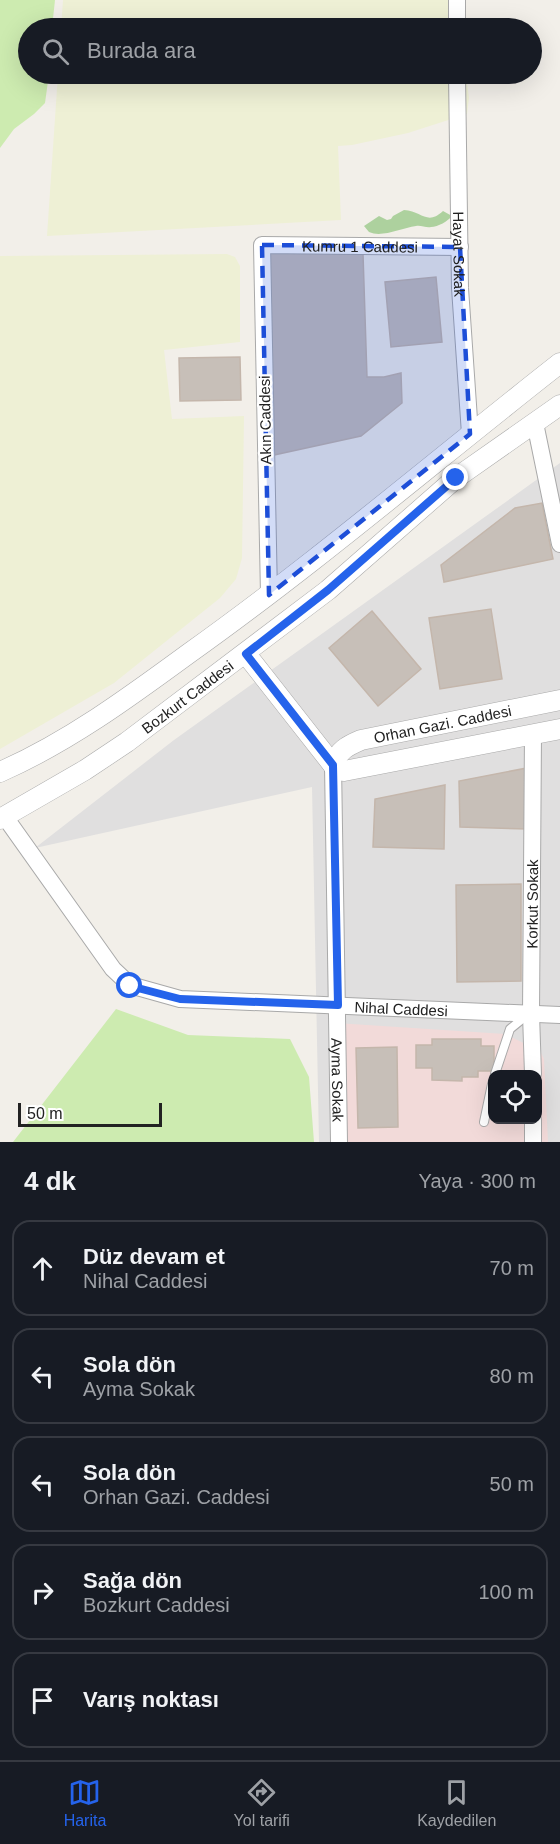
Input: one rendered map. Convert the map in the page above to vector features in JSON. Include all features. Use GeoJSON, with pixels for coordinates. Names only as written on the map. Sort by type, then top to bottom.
{"type":"FeatureCollection","features":[{"type":"Feature","properties":{"kind":"street"},"geometry":{"type":"LineString","coordinates":[[457,0],[457,18]]}},
{"type":"Feature","properties":{"kind":"street","name":"Hayat Sokak"},"geometry":{"type":"LineString","coordinates":[[458,84],[460,288],[470,434]]}},
{"type":"Feature","properties":{"kind":"street","name":"Kumru 1 Caddesi"},"geometry":{"type":"LineString","coordinates":[[262,245],[460,247]]}},
{"type":"Feature","properties":{"kind":"street","name":"Akın Caddesi"},"geometry":{"type":"LineString","coordinates":[[262,245],[269,595]]}},
{"type":"Feature","properties":{"kind":"street"},"geometry":{"type":"LineString","coordinates":[[0,772],[32,758],[106,713],[269,595],[560,363]]}},
{"type":"Feature","properties":{"kind":"street","name":"Bozkurt Caddesi"},"geometry":{"type":"LineString","coordinates":[[3,818],[85,770],[127,742],[246,654],[328,590],[456,478],[560,405]]}},
{"type":"Feature","properties":{"kind":"street"},"geometry":{"type":"LineString","coordinates":[[535,423],[560,544]]}},
{"type":"Feature","properties":{"kind":"street"},"geometry":{"type":"LineString","coordinates":[[246,654],[333,765]]}},
{"type":"Feature","properties":{"kind":"street","name":"Orhan Gazi. Caddesi"},"geometry":{"type":"LineString","coordinates":[[560,700],[361,740],[347,746],[338,754],[333,765],[344,771],[357,769],[560,729]]}},
{"type":"Feature","properties":{"kind":"street","name":"Korkut Sokak"},"geometry":{"type":"LineString","coordinates":[[533,734],[531,1014],[533,1070]]}},
{"type":"Feature","properties":{"kind":"street","name":"Ayma Sokak"},"geometry":{"type":"LineString","coordinates":[[333,765],[339,1142]]}},
{"type":"Feature","properties":{"kind":"street","name":"Nihal Caddesi"},"geometry":{"type":"LineString","coordinates":[[3,818],[113,969],[130,986],[180,999],[560,1015]]}},
{"type":"Feature","properties":{"kind":"street"},"geometry":{"type":"LineString","coordinates":[[533,1124],[533,1142]]}},
{"type":"Feature","properties":{"kind":"lane"},"geometry":{"type":"LineString","coordinates":[[496,1070],[510,1029],[531,1014]]}},
{"type":"Feature","properties":{"kind":"lane"},"geometry":{"type":"LineString","coordinates":[[484,1122],[488,1103]]}},
{"type":"Feature","properties":{"kind":"highlighted area"},"geometry":{"type":"Polygon","coordinates":[[[262,245],[460,247],[470,434],[269,595],[262,245]]]}},
{"type":"Feature","properties":{"kind":"shaded area"},"geometry":{"type":"Polygon","coordinates":[[[560,463],[560,1142],[319,1142],[312,787],[35,848],[174,740],[560,463]]]}},
{"type":"Feature","properties":{"kind":"shaded area"},"geometry":{"type":"Polygon","coordinates":[[[336,1023],[505,1034],[540,1051],[544,1059],[548,1142],[334,1142],[336,1023]]]}},
{"type":"Feature","properties":{"kind":"green space"},"geometry":{"type":"Polygon","coordinates":[[[0,0],[55,0],[53,18],[18,18],[18,84],[48,84],[45,103],[14,129],[0,148],[0,0]]]}},
{"type":"Feature","properties":{"kind":"green space"},"geometry":{"type":"Polygon","coordinates":[[[63,0],[457,0],[460,18],[62,18],[63,0]]]}},
{"type":"Feature","properties":{"kind":"green space"},"geometry":{"type":"Polygon","coordinates":[[[57,84],[467,84],[469,98],[467,114],[408,133],[338,146],[341,220],[47,236],[57,84]]]}},
{"type":"Feature","properties":{"kind":"green space"},"geometry":{"type":"Polygon","coordinates":[[[404,210],[428,218],[443,211],[452,216],[437,226],[416,226],[380,234],[369,232],[364,226],[379,216],[387,220],[404,210]]]}},
{"type":"Feature","properties":{"kind":"green space"},"geometry":{"type":"Polygon","coordinates":[[[227,254],[235,257],[240,266],[240,342],[164,350],[172,419],[244,416],[242,558],[236,579],[220,598],[114,683],[0,749],[0,256],[227,254]]]}},
{"type":"Feature","properties":{"kind":"green space"},"geometry":{"type":"Polygon","coordinates":[[[116,1009],[188,1035],[290,1039],[309,1077],[314,1142],[13,1142],[116,1009]]]}},
{"type":"Feature","properties":{"kind":"building"},"geometry":{"type":"Polygon","coordinates":[[[267,252],[363,254],[367,377],[384,377],[401,373],[402,403],[361,436],[274,455],[267,252]]]}},
{"type":"Feature","properties":{"kind":"building"},"geometry":{"type":"Polygon","coordinates":[[[436,277],[442,342],[391,347],[385,282],[436,277]]]}},
{"type":"Feature","properties":{"kind":"building"},"geometry":{"type":"Polygon","coordinates":[[[240,357],[241,400],[180,401],[179,358],[240,357]]]}},
{"type":"Feature","properties":{"kind":"building"},"geometry":{"type":"Polygon","coordinates":[[[542,503],[553,559],[444,582],[441,565],[515,508],[542,503]]]}},
{"type":"Feature","properties":{"kind":"building"},"geometry":{"type":"Polygon","coordinates":[[[491,609],[502,679],[440,689],[429,618],[491,609]]]}},
{"type":"Feature","properties":{"kind":"building"},"geometry":{"type":"Polygon","coordinates":[[[372,611],[421,669],[378,706],[329,648],[372,611]]]}},
{"type":"Feature","properties":{"kind":"building"},"geometry":{"type":"Polygon","coordinates":[[[527,768],[527,829],[460,827],[459,781],[527,768]]]}},
{"type":"Feature","properties":{"kind":"building"},"geometry":{"type":"Polygon","coordinates":[[[445,785],[444,849],[373,847],[375,799],[445,785]]]}},
{"type":"Feature","properties":{"kind":"building"},"geometry":{"type":"Polygon","coordinates":[[[521,884],[521,981],[457,982],[456,885],[521,884]]]}},
{"type":"Feature","properties":{"kind":"building"},"geometry":{"type":"Polygon","coordinates":[[[432,1039],[481,1039],[481,1046],[494,1046],[494,1070],[478,1071],[478,1077],[462,1077],[462,1081],[432,1080],[432,1068],[416,1068],[416,1045],[432,1045],[432,1039]]]}},
{"type":"Feature","properties":{"kind":"building"},"geometry":{"type":"Polygon","coordinates":[[[397,1047],[398,1127],[358,1128],[356,1048],[397,1047]]]}},
{"type":"Feature","properties":{"kind":"route"},"geometry":{"type":"LineString","coordinates":[[130,986],[180,999],[338,1005],[333,765],[246,654],[328,590],[456,478]]}}]}
